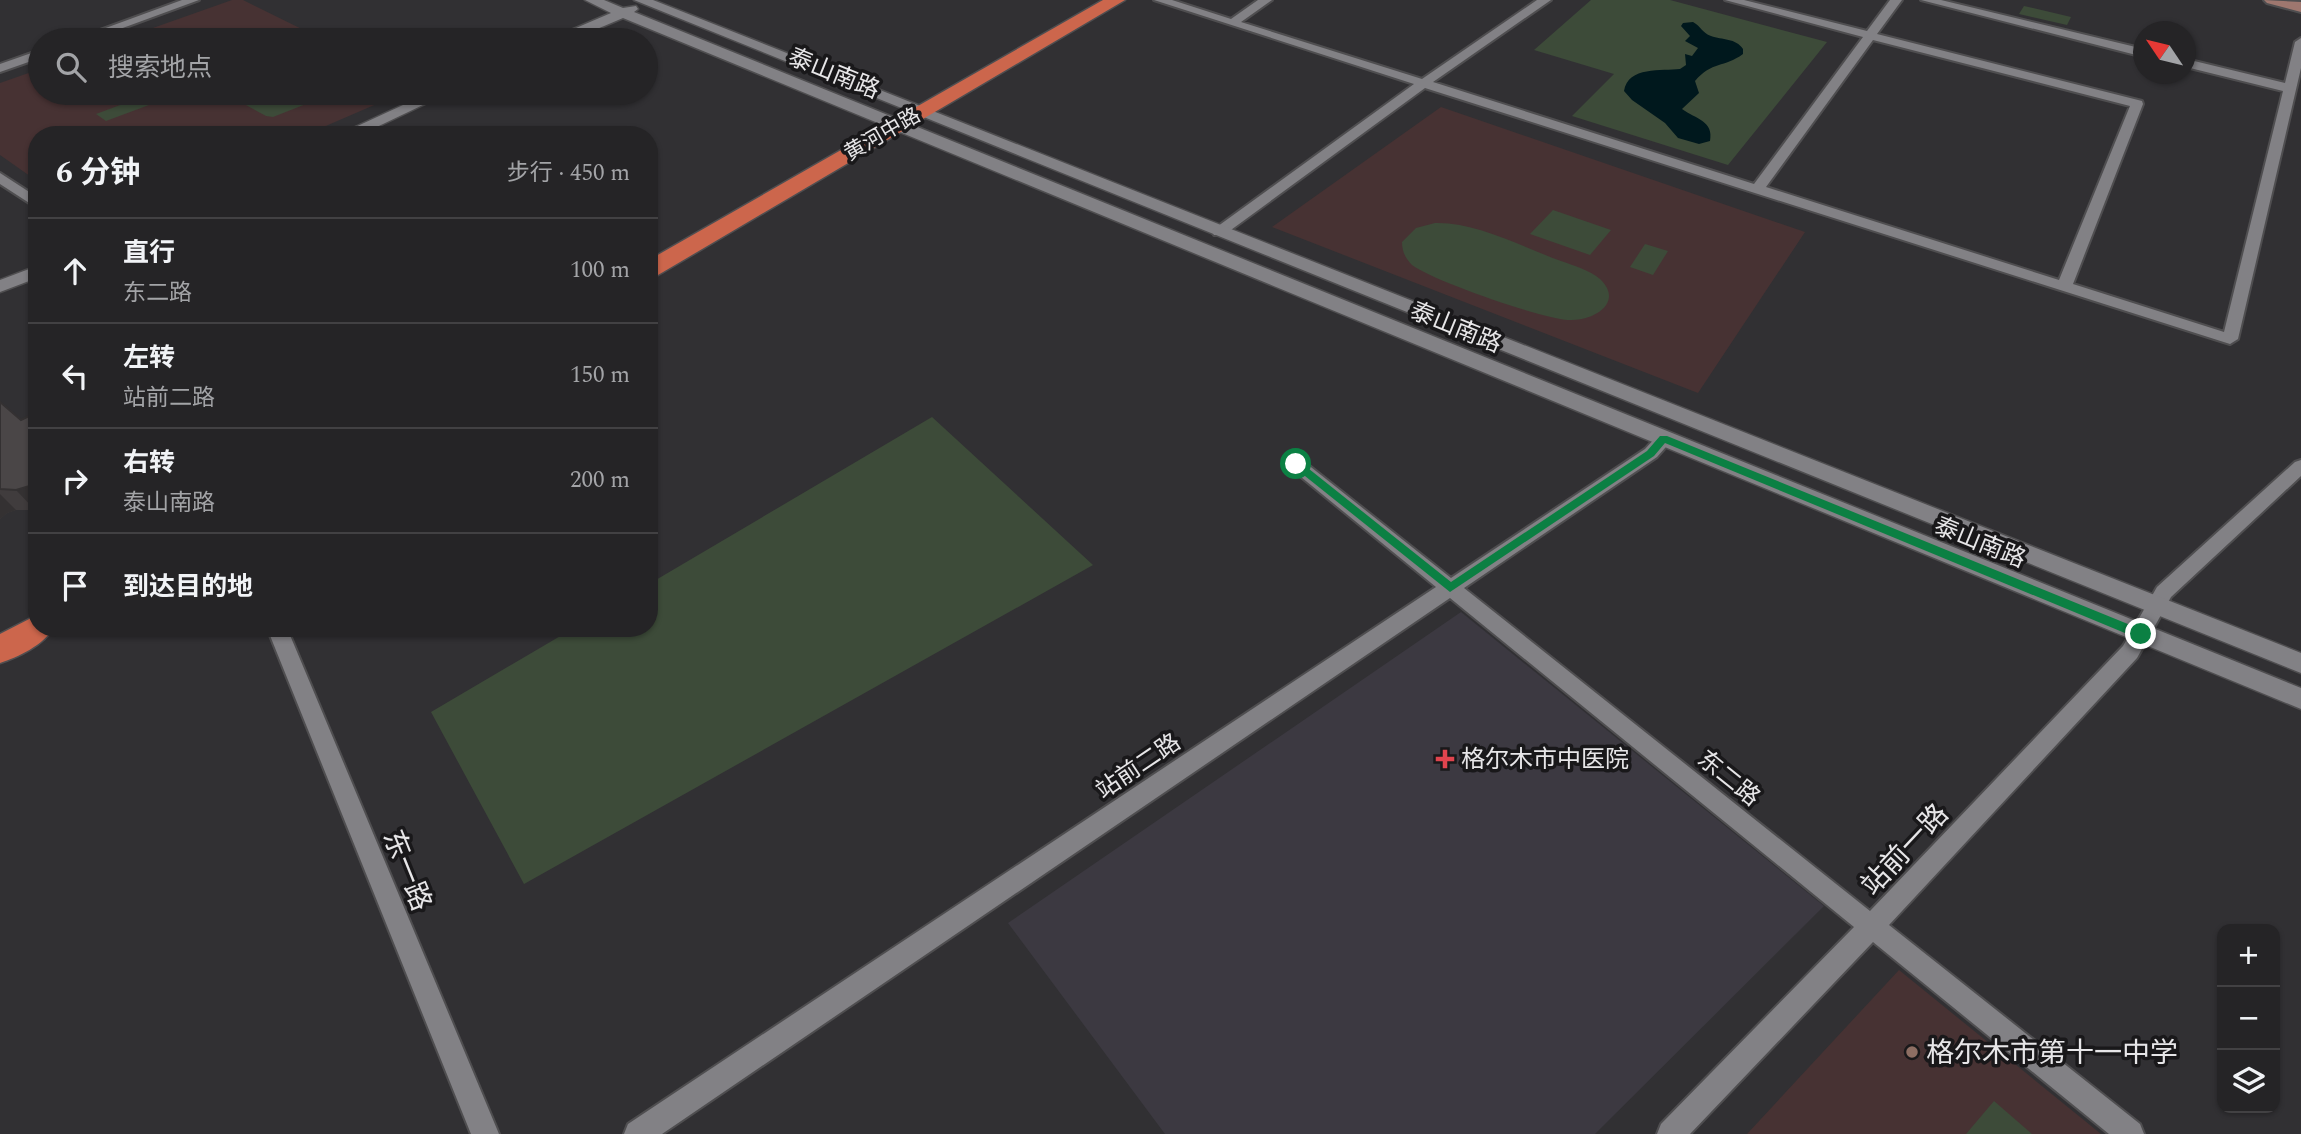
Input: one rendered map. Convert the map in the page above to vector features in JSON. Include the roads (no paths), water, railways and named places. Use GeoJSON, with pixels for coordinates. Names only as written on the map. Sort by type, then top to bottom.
{"type":"FeatureCollection","features":[{"type":"Feature","properties":{"kind":"highway","name":"黄河中路"},"geometry":{"type":"LineString","coordinates":[[658,265],[1099,0]]}},
{"type":"Feature","properties":{"kind":"highway","name":"黄河中路"},"geometry":{"type":"LineString","coordinates":[[658,257],[1116,0]]}},
{"type":"Feature","properties":{"kind":"highway"},"geometry":{"type":"LineString","coordinates":[[0,642],[28,625]]}},
{"type":"Feature","properties":{"kind":"highway"},"geometry":{"type":"LineString","coordinates":[[0,650],[28,633]]}},
{"type":"Feature","properties":{"kind":"main road"},"geometry":{"type":"LineString","coordinates":[[2272,0],[2301,7]]}},
{"type":"Feature","properties":{"kind":"street"},"geometry":{"type":"LineString","coordinates":[[113,28],[193,0]]}},
{"type":"Feature","properties":{"kind":"street","name":"泰山南路"},"geometry":{"type":"LineString","coordinates":[[592,0],[904,118],[1219,232],[2160,599],[2301,663]]}},
{"type":"Feature","properties":{"kind":"street"},"geometry":{"type":"LineString","coordinates":[[1160,0],[2230,339],[2301,42]]}},
{"type":"Feature","properties":{"kind":"street"},"geometry":{"type":"LineString","coordinates":[[1232,23],[1266,0]]}},
{"type":"Feature","properties":{"kind":"street"},"geometry":{"type":"LineString","coordinates":[[1219,232],[1424,83],[1545,0]]}},
{"type":"Feature","properties":{"kind":"street"},"geometry":{"type":"LineString","coordinates":[[1731,0],[2137,104],[2064,287]]}},
{"type":"Feature","properties":{"kind":"street"},"geometry":{"type":"LineString","coordinates":[[1757,190],[1896,0]]}},
{"type":"Feature","properties":{"kind":"street"},"geometry":{"type":"LineString","coordinates":[[1927,0],[2133,50]]}},
{"type":"Feature","properties":{"kind":"street"},"geometry":{"type":"LineString","coordinates":[[589,28],[648,1]]}},
{"type":"Feature","properties":{"kind":"street","name":"泰山南路"},"geometry":{"type":"LineString","coordinates":[[648,1],[904,118],[1664,439],[2301,699]]}},
{"type":"Feature","properties":{"kind":"street"},"geometry":{"type":"LineString","coordinates":[[0,68],[28,58]]}},
{"type":"Feature","properties":{"kind":"street"},"geometry":{"type":"LineString","coordinates":[[2196,65],[2288,88]]}},
{"type":"Feature","properties":{"kind":"street"},"geometry":{"type":"LineString","coordinates":[[366,126],[414,105]]}},
{"type":"Feature","properties":{"kind":"street"},"geometry":{"type":"LineString","coordinates":[[0,177],[28,197]]}},
{"type":"Feature","properties":{"kind":"street"},"geometry":{"type":"LineString","coordinates":[[0,287],[28,275]]}},
{"type":"Feature","properties":{"kind":"street","name":"站前二路"},"geometry":{"type":"LineString","coordinates":[[638,1134],[1651,453],[1664,439]]}},
{"type":"Feature","properties":{"kind":"street","name":"东二路"},"geometry":{"type":"LineString","coordinates":[[1296,464],[2130,1134]]}},
{"type":"Feature","properties":{"kind":"street"},"geometry":{"type":"LineString","coordinates":[[2160,599],[2301,466]]}},
{"type":"Feature","properties":{"kind":"street","name":"站前一路"},"geometry":{"type":"LineString","coordinates":[[1671,1134],[1872,926],[2130,652],[2160,599]]}},
{"type":"Feature","properties":{"kind":"street","name":"东一路"},"geometry":{"type":"LineString","coordinates":[[281,637],[485,1134]]}},
{"type":"Feature","properties":{"kind":"water"},"geometry":{"type":"Polygon","coordinates":[[[1693,22],[1708,35],[1733,41],[1743,49],[1743,54],[1701,75],[1695,81],[1699,93],[1682,109],[1703,121],[1709,129],[1710,141],[1699,144],[1678,138],[1665,123],[1632,100],[1624,91],[1632,77],[1639,74],[1680,69],[1686,65],[1685,54],[1692,56],[1698,48],[1685,41],[1690,36],[1681,26],[1683,23],[1693,22]]]}},
{"type":"Feature","properties":{"kind":"place","name":"格尔木市中医院"},"geometry":{"type":"Point","coordinates":[1445,759]}},
{"type":"Feature","properties":{"kind":"place","name":"格尔木市第十一中学"},"geometry":{"type":"Point","coordinates":[1912,1052]}}]}
